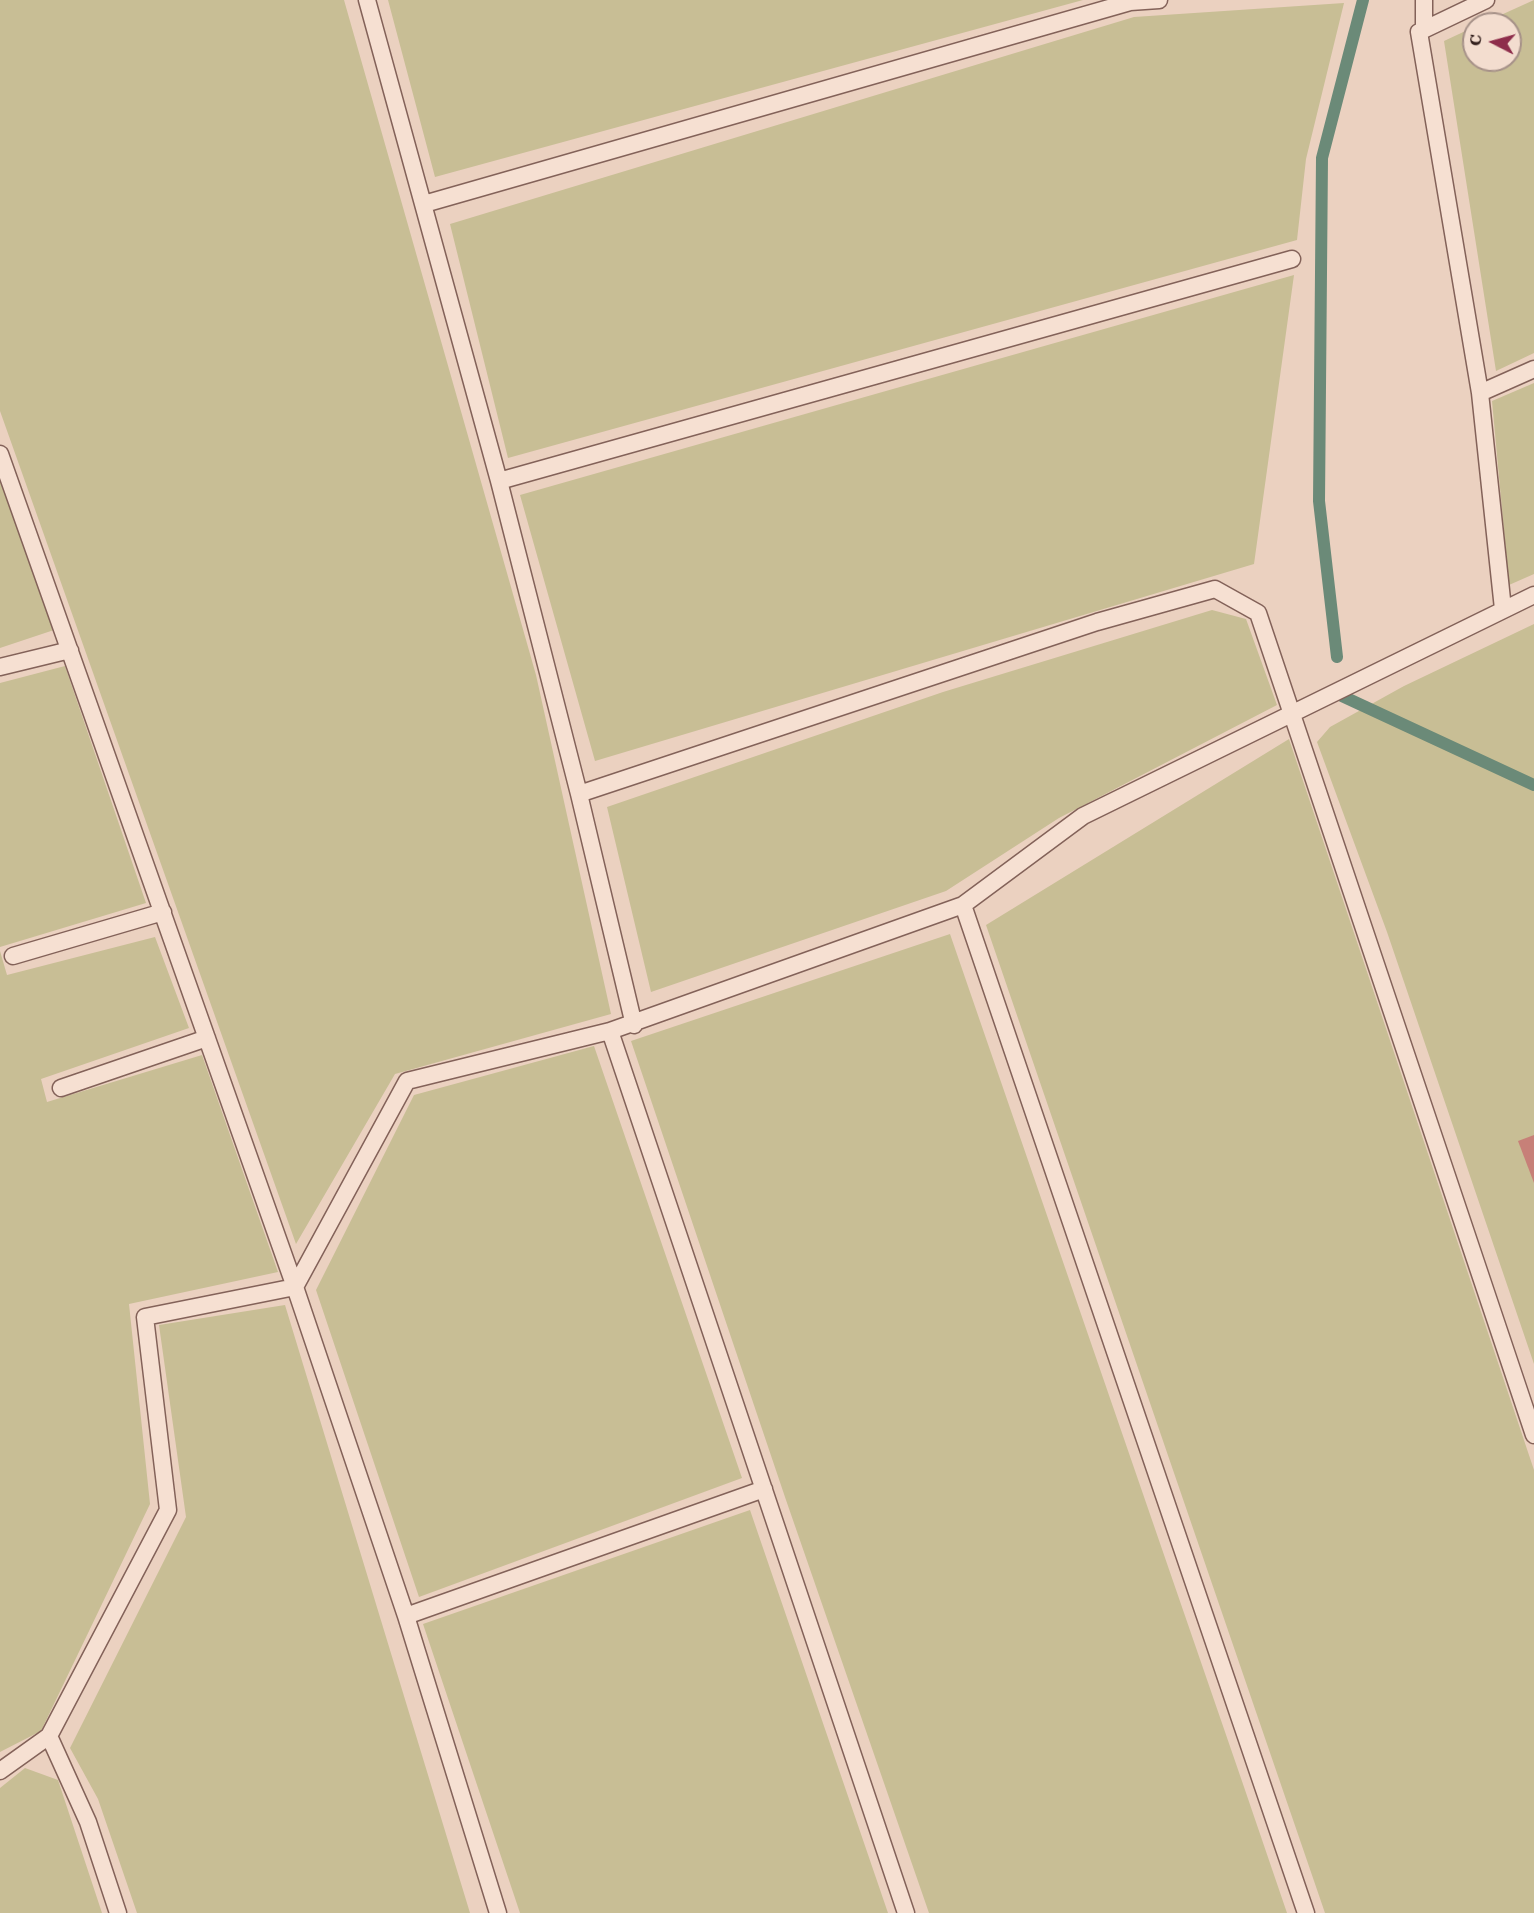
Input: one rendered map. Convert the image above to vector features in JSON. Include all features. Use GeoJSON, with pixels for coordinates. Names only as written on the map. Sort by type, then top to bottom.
{"type":"FeatureCollection","features":[{"type":"Feature","properties":{"kind":"lane"},"geometry":{"type":"LineString","coordinates":[[367,0],[499,481],[579,794],[634,1025]]}},
{"type":"Feature","properties":{"kind":"lane"},"geometry":{"type":"LineString","coordinates":[[424,204],[1130,2],[1159,0]]}},
{"type":"Feature","properties":{"kind":"lane"},"geometry":{"type":"LineString","coordinates":[[1424,0],[1424,29]]}},
{"type":"Feature","properties":{"kind":"lane"},"geometry":{"type":"LineString","coordinates":[[1486,0],[1419,32],[1480,393],[1503,609]]}},
{"type":"Feature","properties":{"kind":"lane"},"geometry":{"type":"LineString","coordinates":[[499,481],[1292,258]]}},
{"type":"Feature","properties":{"kind":"lane"},"geometry":{"type":"LineString","coordinates":[[1480,393],[1534,369]]}},
{"type":"Feature","properties":{"kind":"lane"},"geometry":{"type":"LineString","coordinates":[[0,454],[295,1287],[406,1616],[498,1913]]}},
{"type":"Feature","properties":{"kind":"lane"},"geometry":{"type":"LineString","coordinates":[[579,794],[1097,622],[1215,590],[1258,613],[1534,1434]]}},
{"type":"Feature","properties":{"kind":"lane"},"geometry":{"type":"LineString","coordinates":[[295,1287],[407,1081],[634,1025],[963,905],[1083,816],[1534,595]]}},
{"type":"Feature","properties":{"kind":"lane"},"geometry":{"type":"LineString","coordinates":[[0,667],[70,650]]}},
{"type":"Feature","properties":{"kind":"lane"},"geometry":{"type":"LineString","coordinates":[[963,905],[1306,1913]]}},
{"type":"Feature","properties":{"kind":"lane"},"geometry":{"type":"LineString","coordinates":[[13,956],[163,912]]}},
{"type":"Feature","properties":{"kind":"lane"},"geometry":{"type":"LineString","coordinates":[[610,1031],[906,1913]]}},
{"type":"Feature","properties":{"kind":"lane"},"geometry":{"type":"LineString","coordinates":[[61,1088],[207,1038]]}},
{"type":"Feature","properties":{"kind":"lane"},"geometry":{"type":"LineString","coordinates":[[0,1771],[49,1736],[168,1510],[145,1317],[295,1287]]}},
{"type":"Feature","properties":{"kind":"lane"},"geometry":{"type":"LineString","coordinates":[[406,1616],[764,1489]]}},
{"type":"Feature","properties":{"kind":"lane"},"geometry":{"type":"LineString","coordinates":[[49,1736],[88,1822],[118,1913]]}},
{"type":"Feature","properties":{"kind":"shaded area"},"geometry":{"type":"Polygon","coordinates":[[[0,0],[344,0],[536,675],[611,1014],[395,1074],[296,1244],[0,411],[0,0]]]}},
{"type":"Feature","properties":{"kind":"shaded area"},"geometry":{"type":"Polygon","coordinates":[[[388,0],[1083,0],[435,177],[388,0]]]}},
{"type":"Feature","properties":{"kind":"shaded area"},"geometry":{"type":"Polygon","coordinates":[[[1534,0],[1534,353],[1496,371],[1444,41],[1462,33],[1462,72],[1522,72],[1522,12],[1508,12],[1534,0]]]}},
{"type":"Feature","properties":{"kind":"shaded area"},"geometry":{"type":"Polygon","coordinates":[[[1344,3],[1306,159],[1297,240],[508,458],[450,224],[1134,17],[1344,3]]]}},
{"type":"Feature","properties":{"kind":"shaded area"},"geometry":{"type":"Polygon","coordinates":[[[1294,275],[1254,564],[595,761],[520,495],[1294,275]]]}},
{"type":"Feature","properties":{"kind":"shaded area"},"geometry":{"type":"Polygon","coordinates":[[[1534,383],[1534,574],[1509,585],[1492,401],[1534,383]]]}},
{"type":"Feature","properties":{"kind":"shaded area"},"geometry":{"type":"Polygon","coordinates":[[[0,481],[54,630],[0,648],[0,481]]]}},
{"type":"Feature","properties":{"kind":"shaded area"},"geometry":{"type":"Polygon","coordinates":[[[1212,610],[1246,619],[1277,705],[1059,818],[946,891],[651,992],[607,807],[943,692],[1212,610]]]}},
{"type":"Feature","properties":{"kind":"shaded area"},"geometry":{"type":"Polygon","coordinates":[[[1534,624],[1534,1364],[1387,932],[1317,742],[1330,727],[1404,686],[1534,624]]]}},
{"type":"Feature","properties":{"kind":"shaded area"},"geometry":{"type":"Polygon","coordinates":[[[65,666],[146,903],[0,947],[0,683],[65,666]]]}},
{"type":"Feature","properties":{"kind":"shaded area"},"geometry":{"type":"Polygon","coordinates":[[[1289,739],[1534,1470],[1534,1913],[1325,1913],[986,925],[1289,739]]]}},
{"type":"Feature","properties":{"kind":"shaded area"},"geometry":{"type":"Polygon","coordinates":[[[950,934],[1287,1913],[929,1913],[786,1500],[631,1041],[950,934]]]}},
{"type":"Feature","properties":{"kind":"shaded area"},"geometry":{"type":"Polygon","coordinates":[[[155,937],[189,1028],[41,1079],[47,1102],[202,1055],[278,1272],[129,1304],[150,1504],[41,1731],[0,1752],[0,951],[7,975],[155,937]]]}},
{"type":"Feature","properties":{"kind":"shaded area"},"geometry":{"type":"Polygon","coordinates":[[[594,1046],[742,1478],[419,1597],[316,1290],[414,1095],[594,1046]]]}},
{"type":"Feature","properties":{"kind":"shaded area"},"geometry":{"type":"Polygon","coordinates":[[[285,1305],[470,1913],[137,1913],[98,1799],[70,1748],[186,1517],[159,1325],[285,1305]]]}},
{"type":"Feature","properties":{"kind":"shaded area"},"geometry":{"type":"Polygon","coordinates":[[[750,1510],[888,1913],[520,1913],[423,1624],[750,1510]]]}},
{"type":"Feature","properties":{"kind":"shaded area"},"geometry":{"type":"Polygon","coordinates":[[[25,1768],[58,1780],[102,1913],[0,1913],[0,1788],[25,1768]]]}},
{"type":"Feature","properties":{"kind":"building"},"geometry":{"type":"Polygon","coordinates":[[[1534,1135],[1534,1183],[1518,1141],[1534,1135]]]}},
{"type":"Feature","properties":{"kind":"waterway"},"geometry":{"type":"LineString","coordinates":[[1337,657],[1319,501],[1322,158],[1363,0]]}},
{"type":"Feature","properties":{"kind":"waterway"},"geometry":{"type":"LineString","coordinates":[[1342,696],[1534,785]]}}]}
